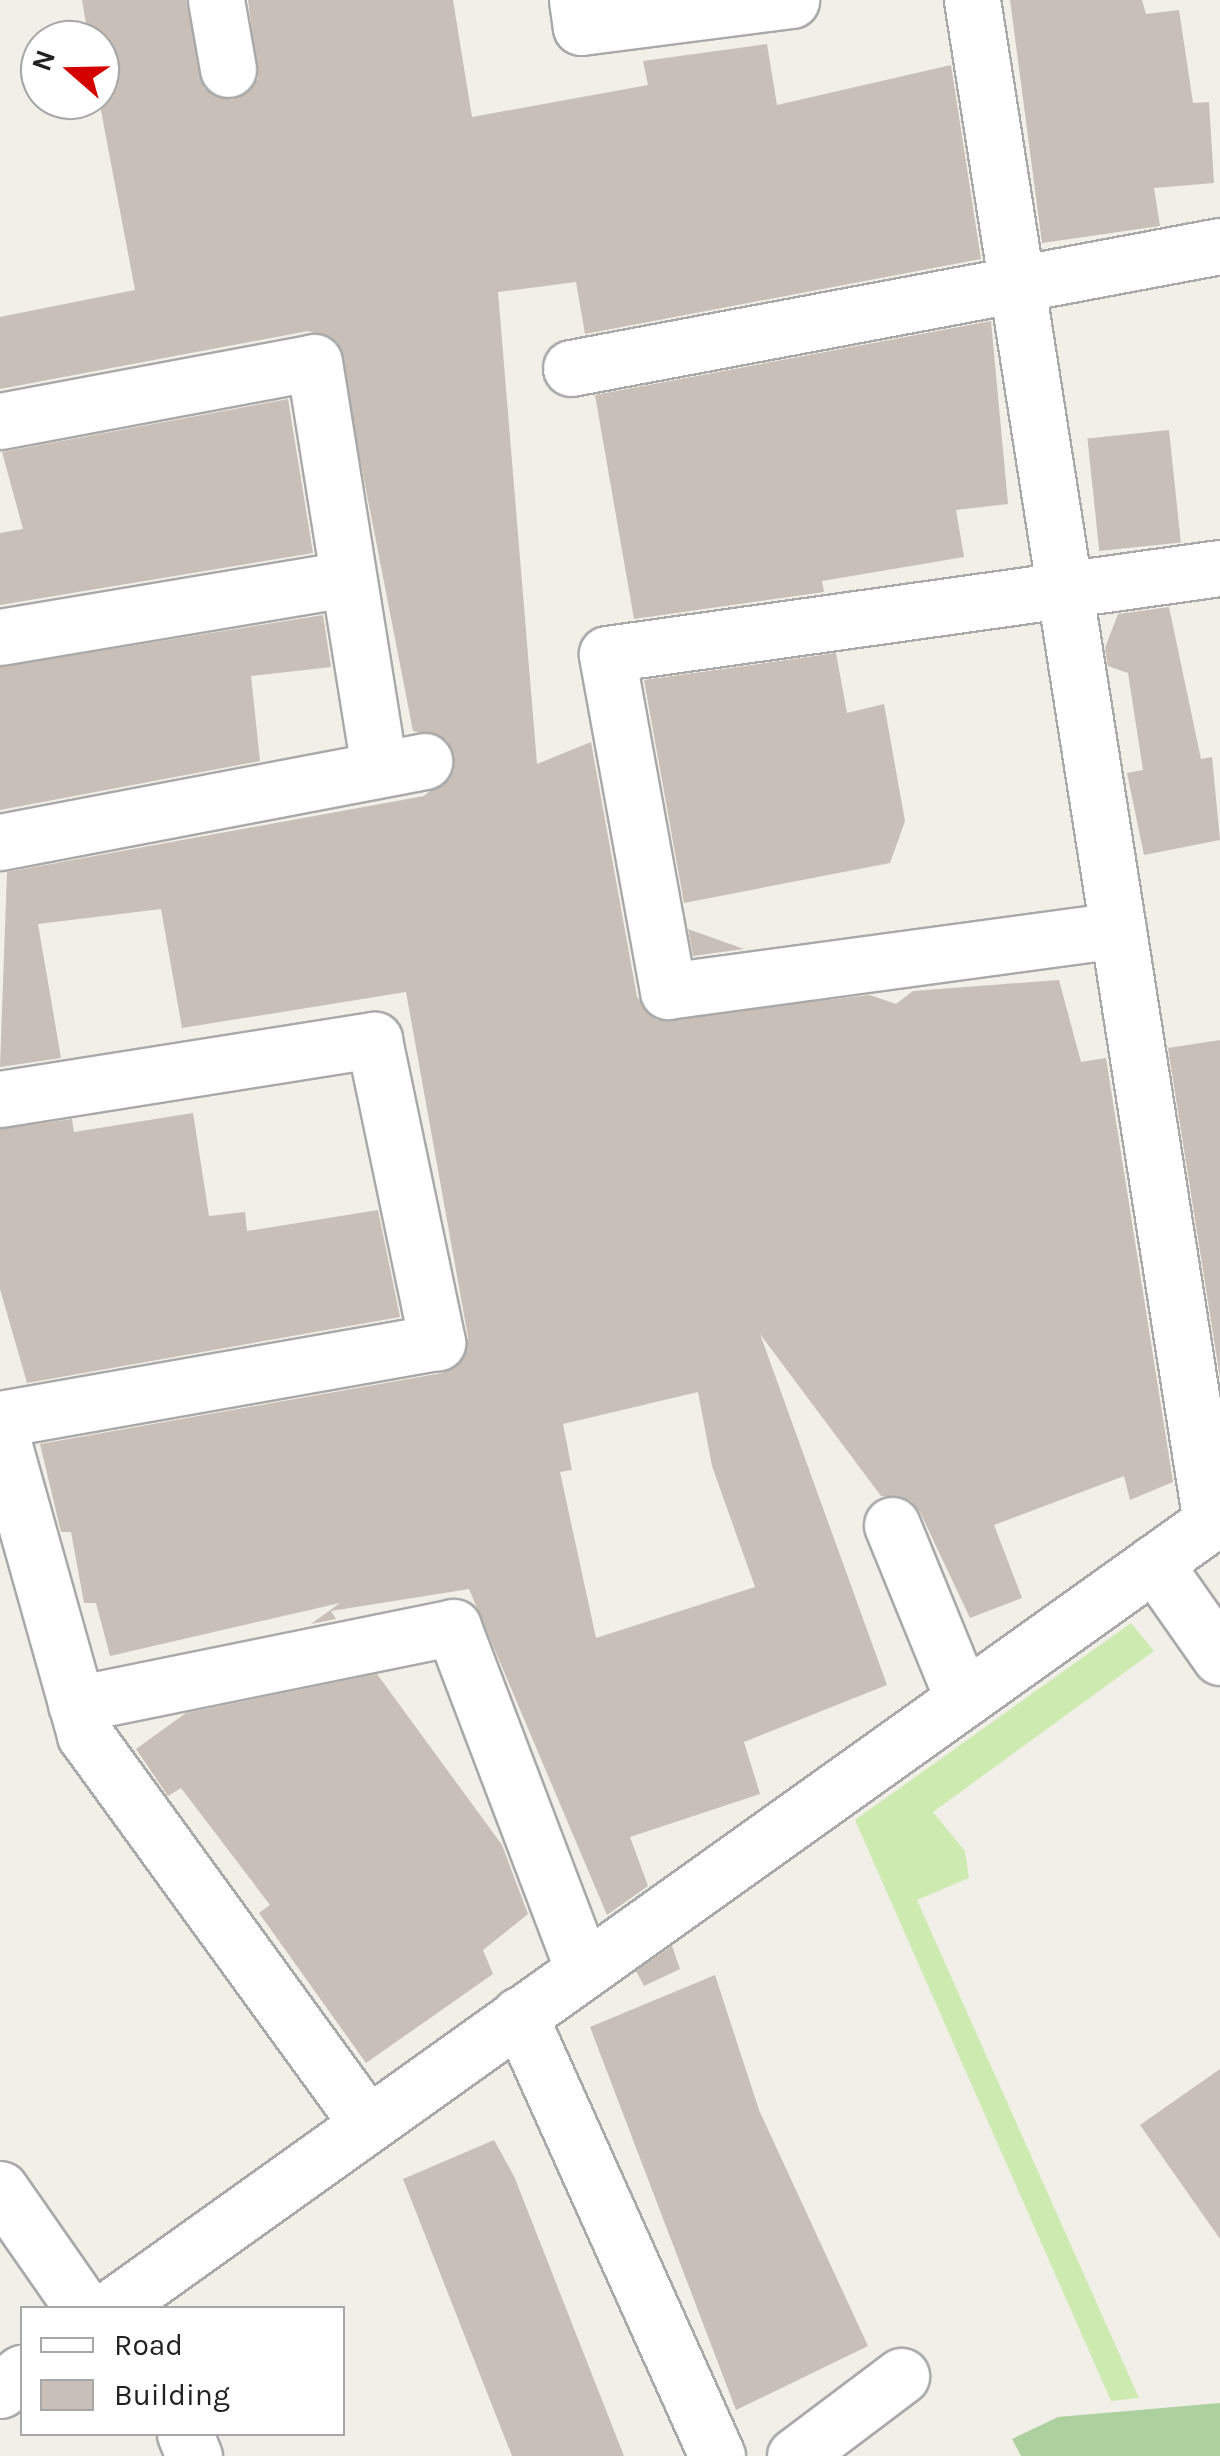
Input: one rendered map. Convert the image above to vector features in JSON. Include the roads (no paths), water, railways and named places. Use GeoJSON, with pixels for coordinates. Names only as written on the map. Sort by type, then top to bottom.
{"type":"FeatureCollection","features":[{"type":"Feature","properties":{"kind":"street"},"geometry":{"type":"LineString","coordinates":[[216,0],[228,69]]}},
{"type":"Feature","properties":{"kind":"street"},"geometry":{"type":"LineString","coordinates":[[578,0],[582,28],[790,0]]}},
{"type":"Feature","properties":{"kind":"street"},"geometry":{"type":"LineString","coordinates":[[0,2188],[115,2305],[1215,1519],[972,0]]}},
{"type":"Feature","properties":{"kind":"street"},"geometry":{"type":"LineString","coordinates":[[571,368],[1016,279],[1220,246]]}},
{"type":"Feature","properties":{"kind":"street"},"geometry":{"type":"LineString","coordinates":[[0,421],[314,362],[348,579],[402,765],[0,842]]}},
{"type":"Feature","properties":{"kind":"street"},"geometry":{"type":"LineString","coordinates":[[1118,930],[668,991],[607,654],[1064,594],[1220,568]]}},
{"type":"Feature","properties":{"kind":"street"},"geometry":{"type":"LineString","coordinates":[[0,637],[348,579]]}},
{"type":"Feature","properties":{"kind":"street"},"geometry":{"type":"LineString","coordinates":[[0,1099],[374,1040],[437,1342],[0,1419]]}},
{"type":"Feature","properties":{"kind":"street"},"geometry":{"type":"LineString","coordinates":[[0,1432],[10,1516],[85,1735],[367,2124]]}},
{"type":"Feature","properties":{"kind":"street"},"geometry":{"type":"LineString","coordinates":[[892,1525],[963,1699]]}},
{"type":"Feature","properties":{"kind":"street"},"geometry":{"type":"LineString","coordinates":[[1154,1563],[1220,1657]]}},
{"type":"Feature","properties":{"kind":"street"},"geometry":{"type":"LineString","coordinates":[[76,1704],[452,1627],[582,1970]]}},
{"type":"Feature","properties":{"kind":"street"},"geometry":{"type":"LineString","coordinates":[[519,2015],[717,2456]]}},
{"type":"Feature","properties":{"kind":"street"},"geometry":{"type":"LineString","coordinates":[[795,2456],[902,2376]]}}]}
